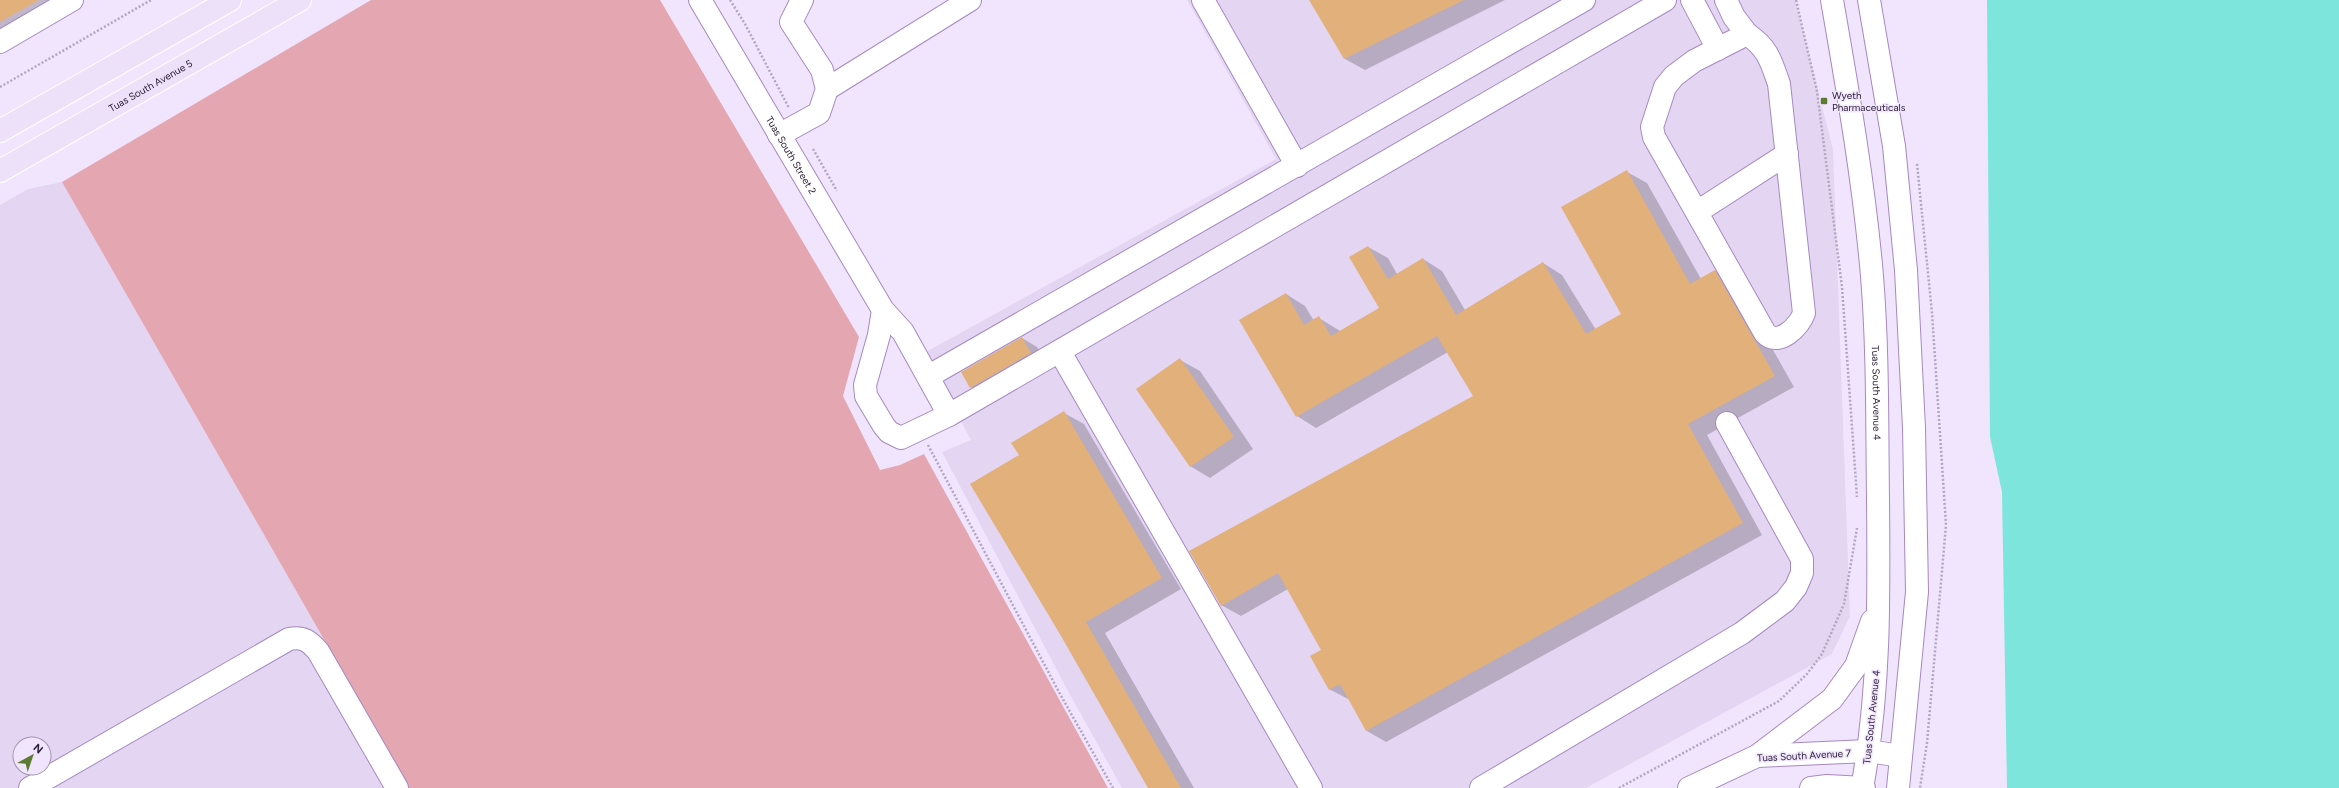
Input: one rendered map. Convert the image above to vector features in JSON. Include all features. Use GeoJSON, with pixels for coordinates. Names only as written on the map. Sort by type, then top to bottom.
{"type":"FeatureCollection","features":[{"type":"Feature","properties":{"kind":"main road"},"geometry":{"type":"LineString","coordinates":[[0,131],[230,0]]}},
{"type":"Feature","properties":{"kind":"main road","name":"Tuas South Avenue 5"},"geometry":{"type":"LineString","coordinates":[[0,171],[300,0]]}},
{"type":"Feature","properties":{"kind":"street"},"geometry":{"type":"LineString","coordinates":[[0,42],[72,0]]}},
{"type":"Feature","properties":{"kind":"street","name":"Tuas South Street 2"},"geometry":{"type":"LineString","coordinates":[[700,0],[883,310],[903,332],[929,376],[949,415]]}},
{"type":"Feature","properties":{"kind":"street"},"geometry":{"type":"LineString","coordinates":[[780,135],[819,113],[827,89],[822,70],[792,22],[802,0]]}},
{"type":"Feature","properties":{"kind":"street"},"geometry":{"type":"LineString","coordinates":[[827,89],[970,0]]}},
{"type":"Feature","properties":{"kind":"street"},"geometry":{"type":"LineString","coordinates":[[1203,0],[1297,166]]}},
{"type":"Feature","properties":{"kind":"street"},"geometry":{"type":"LineString","coordinates":[[929,376],[1584,0]]}},
{"type":"Feature","properties":{"kind":"street"},"geometry":{"type":"LineString","coordinates":[[883,310],[879,335],[865,385],[866,396],[889,432],[901,438],[949,415],[1060,352],[1665,0]]}},
{"type":"Feature","properties":{"kind":"street"},"geometry":{"type":"LineString","coordinates":[[1692,0],[1718,49]]}},
{"type":"Feature","properties":{"kind":"street"},"geometry":{"type":"LineString","coordinates":[[1726,0],[1734,17],[1746,34],[1758,42],[1767,52],[1780,84],[1804,313],[1801,322],[1794,329],[1777,338],[1768,337],[1765,333],[1654,137],[1652,127],[1665,87],[1674,76],[1694,61],[1746,34]]}},
{"type":"Feature","properties":{"kind":"street","name":"Tuas South Avenue 4"},"geometry":{"type":"LineString","coordinates":[[1832,0],[1858,152],[1872,275],[1877,360],[1879,628],[1868,751],[1862,788]]}},
{"type":"Feature","properties":{"kind":"street"},"geometry":{"type":"LineString","coordinates":[[1869,0],[1894,146],[1906,270],[1914,428],[1917,592],[1898,788]]}},
{"type":"Feature","properties":{"kind":"street"},"geometry":{"type":"LineString","coordinates":[[1697,212],[1787,154]]}},
{"type":"Feature","properties":{"kind":"street"},"geometry":{"type":"LineString","coordinates":[[1060,352],[1311,788]]}},
{"type":"Feature","properties":{"kind":"street"},"geometry":{"type":"LineString","coordinates":[[1481,788],[1742,633],[1785,601],[1796,587],[1802,573],[1802,559],[1727,423]]}},
{"type":"Feature","properties":{"kind":"street"},"geometry":{"type":"LineString","coordinates":[[1757,756],[1784,733],[1814,714],[1832,699],[1845,683],[1856,666],[1879,599]]}},
{"type":"Feature","properties":{"kind":"street"},"geometry":{"type":"LineString","coordinates":[[30,788],[289,639],[299,637],[307,640],[318,651],[397,788]]}},
{"type":"Feature","properties":{"kind":"street","name":"Tuas South Avenue 7"},"geometry":{"type":"LineString","coordinates":[[1689,788],[1757,756],[1868,751],[1901,756]]}},
{"type":"Feature","properties":{"kind":"street"},"geometry":{"type":"LineString","coordinates":[[1812,788],[1827,786],[1862,788]]}},
{"type":"Feature","properties":{"kind":"path"},"geometry":{"type":"LineString","coordinates":[[0,87],[151,0]]}},
{"type":"Feature","properties":{"kind":"path"},"geometry":{"type":"LineString","coordinates":[[1796,0],[1817,91],[1842,287],[1857,498]]}},
{"type":"Feature","properties":{"kind":"path"},"geometry":{"type":"LineString","coordinates":[[922,447],[934,442]]}},
{"type":"Feature","properties":{"kind":"path"},"geometry":{"type":"LineString","coordinates":[[928,445],[1060,694],[1113,788]]}},
{"type":"Feature","properties":{"kind":"path"},"geometry":{"type":"LineString","coordinates":[[1619,788],[1778,701],[1807,674],[1822,654],[1844,604],[1859,522]]}},
{"type":"Feature","properties":{"kind":"shaded area"},"geometry":{"type":"Polygon","coordinates":[[[371,0],[660,0],[859,337],[843,396],[880,470],[900,465],[924,454],[1108,788],[409,788],[62,182],[371,0]]]}},
{"type":"Feature","properties":{"kind":"shaded area"},"geometry":{"type":"Polygon","coordinates":[[[1187,0],[1795,0],[1833,149],[1850,616],[1832,654],[1586,788],[1122,788],[1069,693],[942,452],[971,440],[924,353],[1276,159],[1187,0]]]}},
{"type":"Feature","properties":{"kind":"shaded area"},"geometry":{"type":"Polygon","coordinates":[[[1987,0],[2339,0],[2339,788],[2007,788],[2002,492],[1990,437],[1987,0]]]}},
{"type":"Feature","properties":{"kind":"shaded area"},"geometry":{"type":"Polygon","coordinates":[[[62,182],[409,788],[0,788],[0,205],[28,189],[62,182]]]}},
{"type":"Feature","properties":{"kind":"building"},"geometry":{"type":"Polygon","coordinates":[[[0,0],[39,0],[0,22],[0,0]]]}},
{"type":"Feature","properties":{"kind":"building"},"geometry":{"type":"Polygon","coordinates":[[[1309,0],[1464,0],[1344,59],[1309,0]]]}},
{"type":"Feature","properties":{"kind":"building"},"geometry":{"type":"Polygon","coordinates":[[[1627,170],[1690,284],[1715,270],[1775,376],[1688,424],[1743,523],[1366,731],[1340,684],[1329,690],[1310,656],[1321,650],[1278,573],[1221,606],[1189,551],[1473,396],[1437,336],[1296,417],[1239,320],[1286,293],[1304,325],[1319,316],[1331,336],[1379,308],[1349,257],[1368,246],[1388,279],[1423,258],[1456,315],[1543,262],[1586,334],[1621,314],[1561,207],[1627,170]]]}},
{"type":"Feature","properties":{"kind":"building"},"geometry":{"type":"Polygon","coordinates":[[[1022,337],[1031,353],[970,388],[961,372],[1022,337]]]}},
{"type":"Feature","properties":{"kind":"building"},"geometry":{"type":"Polygon","coordinates":[[[1180,358],[1234,437],[1190,467],[1136,389],[1180,358]]]}},
{"type":"Feature","properties":{"kind":"building"},"geometry":{"type":"Polygon","coordinates":[[[1064,411],[1162,578],[1086,622],[1181,788],[1148,788],[1061,636],[970,484],[1019,455],[1011,443],[1064,411]]]}},
{"type":"Feature","properties":{"kind":"place","name":"Wyeth Pharmaceuticals"},"geometry":{"type":"Point","coordinates":[1824,101]}}]}
